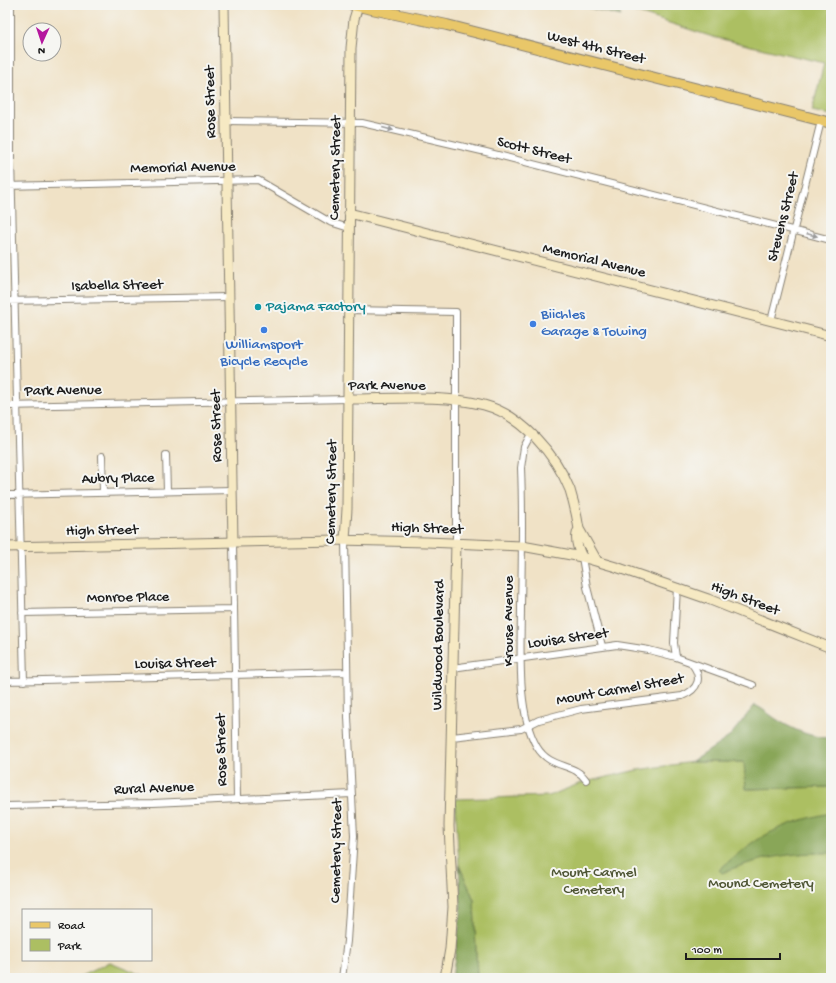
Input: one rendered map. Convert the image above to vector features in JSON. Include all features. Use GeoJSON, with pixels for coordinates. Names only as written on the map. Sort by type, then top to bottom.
{"type":"FeatureCollection","features":[{"type":"Feature","properties":{"kind":"main road","name":"West 4th Street"},"geometry":{"type":"LineString","coordinates":[[355,5],[462,29],[826,122]]}},
{"type":"Feature","properties":{"kind":"street"},"geometry":{"type":"LineString","coordinates":[[11,5],[7,52],[13,186],[19,406],[19,495],[24,681]]}},
{"type":"Feature","properties":{"kind":"street","name":"Rose Street"},"geometry":{"type":"LineString","coordinates":[[224,5],[236,798]]}},
{"type":"Feature","properties":{"kind":"street","name":"Cemetery Street"},"geometry":{"type":"LineString","coordinates":[[342,978],[347,941],[354,836],[346,672],[345,540],[348,399],[350,122],[352,30],[355,5]]}},
{"type":"Feature","properties":{"kind":"street","name":"Scott Street"},"geometry":{"type":"LineString","coordinates":[[226,121],[350,122],[374,126],[440,141],[831,240]]}},
{"type":"Feature","properties":{"kind":"street","name":"Stevens Street"},"geometry":{"type":"LineString","coordinates":[[771,321],[794,230],[826,122]]}},
{"type":"Feature","properties":{"kind":"street","name":"Memorial Avenue"},"geometry":{"type":"LineString","coordinates":[[5,186],[227,182],[258,180],[330,222],[349,228]]}},
{"type":"Feature","properties":{"kind":"street","name":"Memorial Avenue"},"geometry":{"type":"LineString","coordinates":[[349,213],[831,336]]}},
{"type":"Feature","properties":{"kind":"street","name":"Isabella Street"},"geometry":{"type":"LineString","coordinates":[[5,301],[229,297]]}},
{"type":"Feature","properties":{"kind":"street","name":"Wildwood Boulevard"},"geometry":{"type":"LineString","coordinates":[[348,310],[456,312],[456,543],[449,826],[453,907],[450,949],[445,978]]}},
{"type":"Feature","properties":{"kind":"street","name":"Park Avenue"},"geometry":{"type":"LineString","coordinates":[[5,406],[348,399],[456,400],[484,405],[501,412],[531,434],[546,451],[562,476],[574,504],[579,529],[576,533],[578,551],[582,557],[587,587],[602,646]]}},
{"type":"Feature","properties":{"kind":"street","name":"Krouse Avenue"},"geometry":{"type":"LineString","coordinates":[[531,434],[526,442],[522,459],[521,658],[524,703],[528,726],[536,746],[547,759],[556,764],[578,771],[586,780]]}},
{"type":"Feature","properties":{"kind":"street"},"geometry":{"type":"LineString","coordinates":[[166,455],[167,491]]}},
{"type":"Feature","properties":{"kind":"street"},"geometry":{"type":"LineString","coordinates":[[102,456],[103,493]]}},
{"type":"Feature","properties":{"kind":"street","name":"Aubry Place"},"geometry":{"type":"LineString","coordinates":[[5,495],[232,490]]}},
{"type":"Feature","properties":{"kind":"street"},"geometry":{"type":"LineString","coordinates":[[579,529],[597,561]]}},
{"type":"Feature","properties":{"kind":"street","name":"High Street"},"geometry":{"type":"LineString","coordinates":[[5,547],[345,540],[522,546],[582,557],[677,587],[831,648]]}},
{"type":"Feature","properties":{"kind":"street"},"geometry":{"type":"LineString","coordinates":[[676,657],[674,643],[677,587]]}},
{"type":"Feature","properties":{"kind":"street","name":"Monroe Place"},"geometry":{"type":"LineString","coordinates":[[22,613],[234,609]]}},
{"type":"Feature","properties":{"kind":"street","name":"Louisa Street"},"geometry":{"type":"LineString","coordinates":[[452,668],[617,645],[633,647],[676,657],[753,685]]}},
{"type":"Feature","properties":{"kind":"street","name":"Mount Carmel Street"},"geometry":{"type":"LineString","coordinates":[[452,737],[510,731],[528,726],[539,720],[581,709],[682,696],[693,690],[699,681],[698,674],[691,663]]}},
{"type":"Feature","properties":{"kind":"street","name":"Louisa Street"},"geometry":{"type":"LineString","coordinates":[[5,681],[346,672]]}},
{"type":"Feature","properties":{"kind":"street","name":"Rural Avenue"},"geometry":{"type":"LineString","coordinates":[[5,806],[153,803],[236,798],[352,794]]}},
{"type":"Feature","properties":{"kind":"green space"},"geometry":{"type":"Polygon","coordinates":[[[578,5],[616,5],[621,16],[578,5]]]}},
{"type":"Feature","properties":{"kind":"green space"},"geometry":{"type":"Polygon","coordinates":[[[628,5],[831,5],[831,115],[812,111],[824,63],[713,37],[629,10],[628,5]]]}},
{"type":"Feature","properties":{"kind":"green space"},"geometry":{"type":"Polygon","coordinates":[[[755,705],[781,722],[799,731],[818,737],[831,738],[831,787],[746,789],[744,762],[692,762],[729,737],[755,705]]]}},
{"type":"Feature","properties":{"kind":"green space","name":"Mount Carmel Cemetery"},"geometry":{"type":"Polygon","coordinates":[[[692,762],[744,762],[747,789],[831,787],[831,978],[477,978],[474,900],[459,865],[455,799],[549,796],[581,783],[637,770],[692,762]]]}},
{"type":"Feature","properties":{"kind":"green space"},"geometry":{"type":"Polygon","coordinates":[[[831,813],[831,853],[775,857],[748,863],[722,873],[719,870],[746,848],[770,832],[798,821],[831,813]]]}},
{"type":"Feature","properties":{"kind":"green space"},"geometry":{"type":"Polygon","coordinates":[[[459,865],[474,900],[477,978],[452,978],[461,913],[459,865]]]}},
{"type":"Feature","properties":{"kind":"green space"},"geometry":{"type":"Polygon","coordinates":[[[110,962],[145,976],[145,978],[77,978],[110,962]]]}},
{"type":"Feature","properties":{"kind":"place","name":"Pajama Factory"},"geometry":{"type":"Point","coordinates":[258,307]}},
{"type":"Feature","properties":{"kind":"place","name":"Biichles Garage & Towing"},"geometry":{"type":"Point","coordinates":[533,324]}},
{"type":"Feature","properties":{"kind":"place","name":"Williamsport Bicycle Recycle"},"geometry":{"type":"Point","coordinates":[264,330]}},
{"type":"Feature","properties":{"kind":"park label","name":"Mound Cemetery"},"geometry":{"type":"Point","coordinates":[761,884]}}]}
